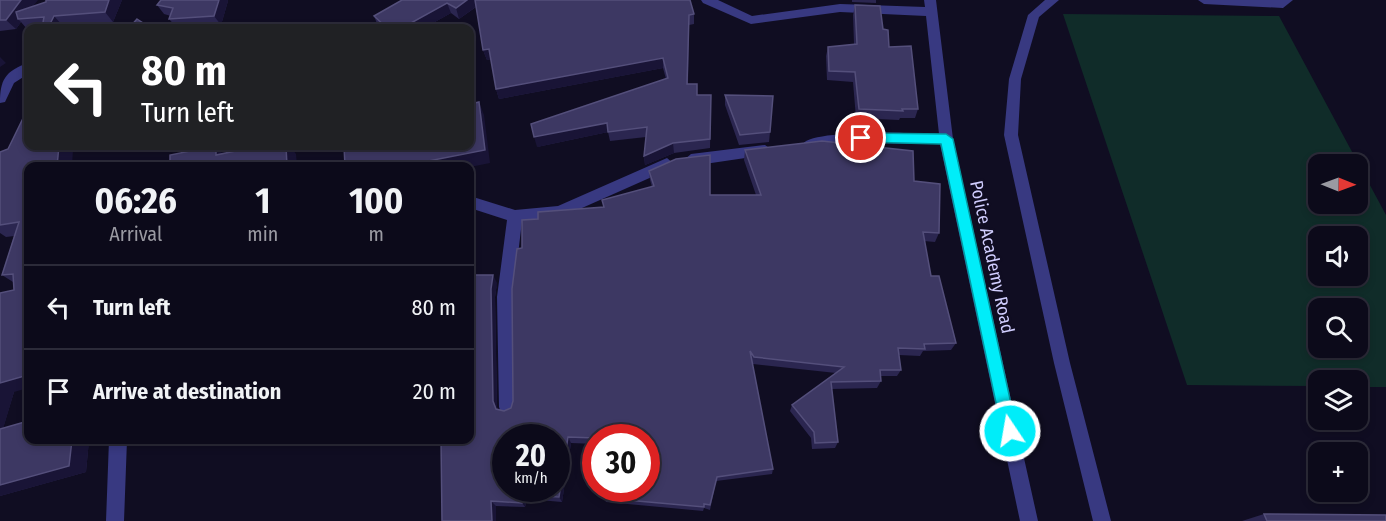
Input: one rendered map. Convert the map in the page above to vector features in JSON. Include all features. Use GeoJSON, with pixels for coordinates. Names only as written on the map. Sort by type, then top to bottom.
{"type":"FeatureCollection","features":[{"type":"Feature","properties":{"kind":"street"},"geometry":{"type":"LineString","coordinates":[[707,0],[751,20],[840,8],[931,6]]}},
{"type":"Feature","properties":{"kind":"street"},"geometry":{"type":"LineString","coordinates":[[1053,0],[1034,15],[1015,79],[1011,135],[1062,363],[1102,521]]}},
{"type":"Feature","properties":{"kind":"street"},"geometry":{"type":"LineString","coordinates":[[1204,0],[1284,4],[1287,0]]}},
{"type":"Feature","properties":{"kind":"street","name":"Police Academy Road"},"geometry":{"type":"LineString","coordinates":[[931,6],[946,139],[1029,521]]}},
{"type":"Feature","properties":{"kind":"street"},"geometry":{"type":"LineString","coordinates":[[0,98],[9,80],[24,71]]}},
{"type":"Feature","properties":{"kind":"street"},"geometry":{"type":"LineString","coordinates":[[474,203],[515,216],[559,212],[674,161],[861,138],[946,139]]}},
{"type":"Feature","properties":{"kind":"street"},"geometry":{"type":"LineString","coordinates":[[507,407],[505,297],[515,216]]}},
{"type":"Feature","properties":{"kind":"street"},"geometry":{"type":"LineString","coordinates":[[115,521],[118,444]]}},
{"type":"Feature","properties":{"kind":"green space"},"geometry":{"type":"Polygon","coordinates":[[[1063,14],[1279,16],[1353,154],[1308,154],[1308,214],[1368,214],[1368,182],[1386,215],[1386,387],[1368,387],[1368,370],[1308,370],[1308,386],[1187,385],[1063,14]]]}},
{"type":"Feature","properties":{"kind":"building"},"geometry":{"type":"Polygon","coordinates":[[[0,0],[21,0],[6,20],[0,20],[0,0]]]}},
{"type":"Feature","properties":{"kind":"building"},"geometry":{"type":"Polygon","coordinates":[[[46,0],[109,0],[105,12],[54,16],[50,24],[43,24],[44,17],[18,19],[16,12],[46,2],[46,0]]]}},
{"type":"Feature","properties":{"kind":"building"},"geometry":{"type":"Polygon","coordinates":[[[161,0],[219,0],[214,16],[169,19],[173,8],[157,5],[161,0]]]}},
{"type":"Feature","properties":{"kind":"building"},"geometry":{"type":"Polygon","coordinates":[[[402,0],[467,0],[456,8],[447,3],[409,24],[383,24],[374,16],[402,0]]]}},
{"type":"Feature","properties":{"kind":"building"},"geometry":{"type":"Polygon","coordinates":[[[475,0],[690,0],[694,14],[689,15],[687,84],[697,84],[697,95],[711,95],[710,139],[673,143],[644,156],[647,127],[608,132],[607,123],[534,137],[531,124],[668,78],[663,58],[496,89],[489,49],[483,50],[475,0]]]}},
{"type":"Feature","properties":{"kind":"building"},"geometry":{"type":"Polygon","coordinates":[[[855,5],[880,6],[883,29],[888,30],[889,47],[911,46],[918,109],[902,109],[903,111],[859,109],[855,72],[829,71],[828,47],[857,44],[855,5]]]}},
{"type":"Feature","properties":{"kind":"building"},"geometry":{"type":"Polygon","coordinates":[[[137,19],[143,23],[142,24],[133,24],[137,19]]]}},
{"type":"Feature","properties":{"kind":"building"},"geometry":{"type":"Polygon","coordinates":[[[725,95],[773,96],[770,132],[740,135],[725,95]]]}},
{"type":"Feature","properties":{"kind":"building"},"geometry":{"type":"Polygon","coordinates":[[[479,102],[485,150],[424,162],[345,162],[344,150],[474,150],[474,103],[479,102]]]}},
{"type":"Feature","properties":{"kind":"building"},"geometry":{"type":"Polygon","coordinates":[[[24,116],[24,150],[59,150],[57,162],[24,162],[24,376],[0,383],[0,293],[14,290],[13,274],[2,275],[19,222],[0,225],[0,152],[8,149],[24,116]]]}},
{"type":"Feature","properties":{"kind":"building"},"geometry":{"type":"Polygon","coordinates":[[[822,141],[913,151],[914,181],[940,184],[939,233],[923,232],[931,276],[939,276],[956,343],[924,344],[925,349],[898,348],[901,370],[880,370],[881,381],[831,382],[838,442],[815,443],[814,432],[792,405],[844,367],[754,357],[750,351],[773,469],[717,477],[710,505],[704,504],[704,507],[648,502],[660,502],[660,424],[582,424],[582,438],[570,437],[570,424],[492,424],[492,521],[442,521],[441,444],[474,444],[474,275],[493,275],[491,289],[493,401],[496,409],[504,411],[511,408],[513,401],[512,289],[517,249],[522,248],[522,220],[538,219],[538,212],[604,207],[602,200],[654,186],[649,171],[676,159],[710,155],[710,195],[761,195],[745,150],[822,141]]]}},
{"type":"Feature","properties":{"kind":"building"},"geometry":{"type":"Polygon","coordinates":[[[196,150],[216,150],[216,155],[240,150],[286,150],[287,162],[170,162],[170,155],[196,150]]]}},
{"type":"Feature","properties":{"kind":"building"},"geometry":{"type":"Polygon","coordinates":[[[24,422],[24,444],[72,444],[69,466],[0,485],[0,429],[24,422]]]}},
{"type":"Feature","properties":{"kind":"building"},"geometry":{"type":"Polygon","coordinates":[[[1264,514],[1386,515],[1386,521],[1267,521],[1264,514]]]}},
{"type":"Feature","properties":{"kind":"route"},"geometry":{"type":"LineString","coordinates":[[861,138],[946,139],[1010,431]]}}]}
